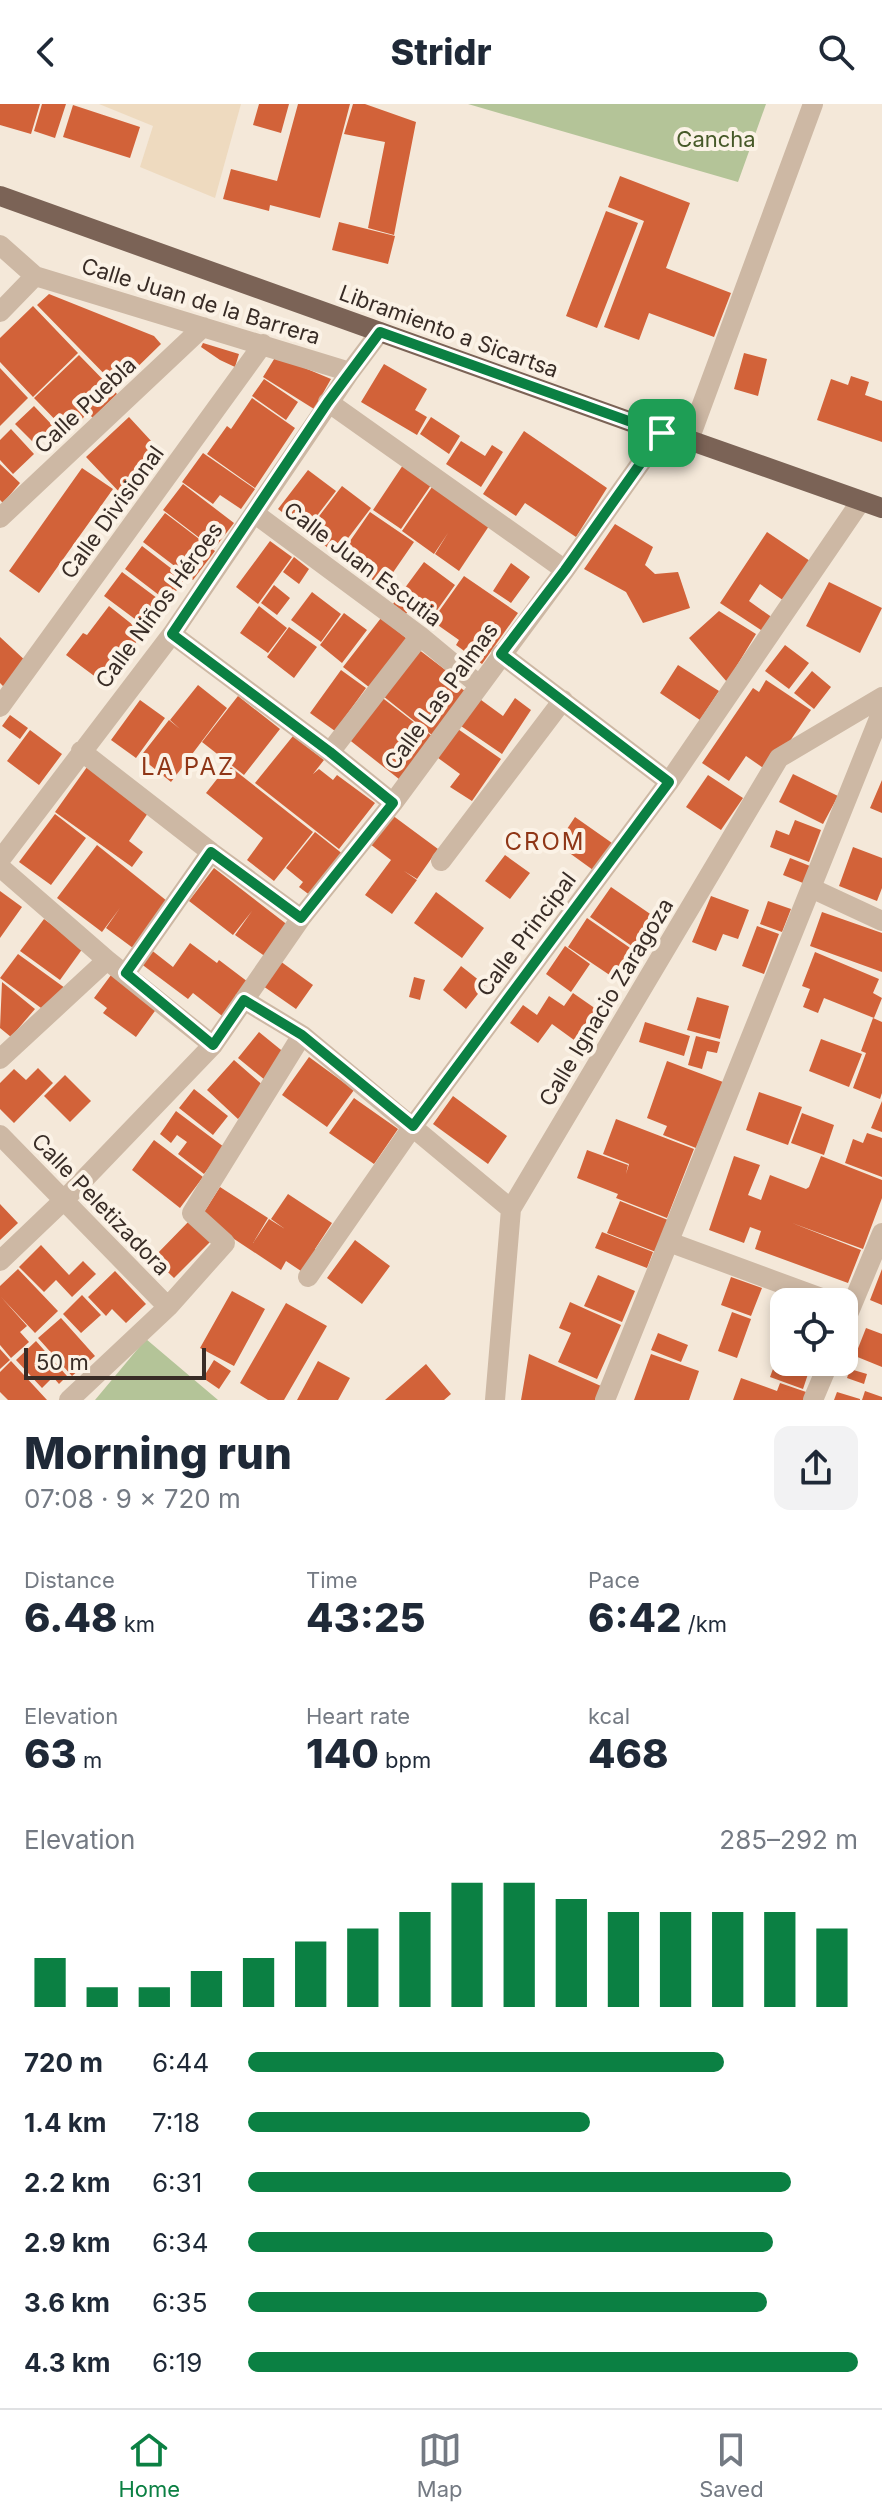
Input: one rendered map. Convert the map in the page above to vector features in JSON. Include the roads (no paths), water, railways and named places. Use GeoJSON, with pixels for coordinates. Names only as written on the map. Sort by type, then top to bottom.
{"type":"FeatureCollection","features":[{"type":"Feature","properties":{"kind":"main road","name":"Libramiento a Sicartsa"},"geometry":{"type":"LineString","coordinates":[[0,196],[662,433],[882,508]]}},
{"type":"Feature","properties":{"kind":"street"},"geometry":{"type":"LineString","coordinates":[[689,440],[813,104]]}},
{"type":"Feature","properties":{"kind":"street","name":"Calle Juan de la Barrera"},"geometry":{"type":"LineString","coordinates":[[0,245],[35,276],[350,372]]}},
{"type":"Feature","properties":{"kind":"street"},"geometry":{"type":"LineString","coordinates":[[0,312],[35,276]]}},
{"type":"Feature","properties":{"kind":"street","name":"Calle Puebla"},"geometry":{"type":"LineString","coordinates":[[0,518],[203,327]]}},
{"type":"Feature","properties":{"kind":"street"},"geometry":{"type":"LineString","coordinates":[[350,372],[380,332]]}},
{"type":"Feature","properties":{"kind":"street","name":"Calle Divisional"},"geometry":{"type":"LineString","coordinates":[[0,707],[263,344]]}},
{"type":"Feature","properties":{"kind":"street","name":"Calle Niños Héroes"},"geometry":{"type":"LineString","coordinates":[[0,860],[172,634],[350,372]]}},
{"type":"Feature","properties":{"kind":"street"},"geometry":{"type":"LineString","coordinates":[[328,402],[565,570]]}},
{"type":"Feature","properties":{"kind":"street","name":"Calle Las Palmas"},"geometry":{"type":"LineString","coordinates":[[0,1261],[65,1199],[213,1045],[301,918],[393,803],[662,433]]}},
{"type":"Feature","properties":{"kind":"street","name":"Calle Principal"},"geometry":{"type":"LineString","coordinates":[[308,1277],[413,1126],[669,782],[861,501]]}},
{"type":"Feature","properties":{"kind":"street","name":"Calle Juan Escutia"},"geometry":{"type":"LineString","coordinates":[[254,513],[420,636],[479,685]]}},
{"type":"Feature","properties":{"kind":"street"},"geometry":{"type":"LineString","coordinates":[[172,634],[393,803]]}},
{"type":"Feature","properties":{"kind":"street"},"geometry":{"type":"LineString","coordinates":[[330,752],[420,636]]}},
{"type":"Feature","properties":{"kind":"street"},"geometry":{"type":"LineString","coordinates":[[501,654],[669,782]]}},
{"type":"Feature","properties":{"kind":"street","name":"Calle Ignacio Zaragoza"},"geometry":{"type":"LineString","coordinates":[[495,1400],[511,1209],[779,758],[882,697]]}},
{"type":"Feature","properties":{"kind":"street"},"geometry":{"type":"LineString","coordinates":[[441,861],[563,700]]}},
{"type":"Feature","properties":{"kind":"street"},"geometry":{"type":"LineString","coordinates":[[605,1400],[882,711]]}},
{"type":"Feature","properties":{"kind":"street"},"geometry":{"type":"LineString","coordinates":[[81,751],[301,918]]}},
{"type":"Feature","properties":{"kind":"street"},"geometry":{"type":"LineString","coordinates":[[126,973],[211,852]]}},
{"type":"Feature","properties":{"kind":"street"},"geometry":{"type":"LineString","coordinates":[[0,867],[107,960],[213,1045]]}},
{"type":"Feature","properties":{"kind":"street"},"geometry":{"type":"LineString","coordinates":[[811,888],[882,921]]}},
{"type":"Feature","properties":{"kind":"street"},"geometry":{"type":"LineString","coordinates":[[0,1059],[107,960]]}},
{"type":"Feature","properties":{"kind":"street"},"geometry":{"type":"LineString","coordinates":[[244,1000],[302,1035],[511,1209]]}},
{"type":"Feature","properties":{"kind":"street"},"geometry":{"type":"LineString","coordinates":[[69,1400],[168,1307],[225,1243],[192,1213],[302,1035]]}},
{"type":"Feature","properties":{"kind":"street","name":"Calle Peletizadora"},"geometry":{"type":"LineString","coordinates":[[0,1135],[168,1307]]}},
{"type":"Feature","properties":{"kind":"street"},"geometry":{"type":"LineString","coordinates":[[853,1288],[882,1233]]}},
{"type":"Feature","properties":{"kind":"street"},"geometry":{"type":"LineString","coordinates":[[669,1242],[786,1288]]}},
{"type":"Feature","properties":{"kind":"street"},"geometry":{"type":"LineString","coordinates":[[813,1400],[823,1376]]}},
{"type":"Feature","properties":{"kind":"district","name":"LA PAZ"},"geometry":{"type":"Point","coordinates":[188,766]}},
{"type":"Feature","properties":{"kind":"district","name":"CROM"},"geometry":{"type":"Point","coordinates":[545,841]}},
{"type":"Feature","properties":{"kind":"park label","name":"Cancha"},"geometry":{"type":"Point","coordinates":[716,139]}}]}
